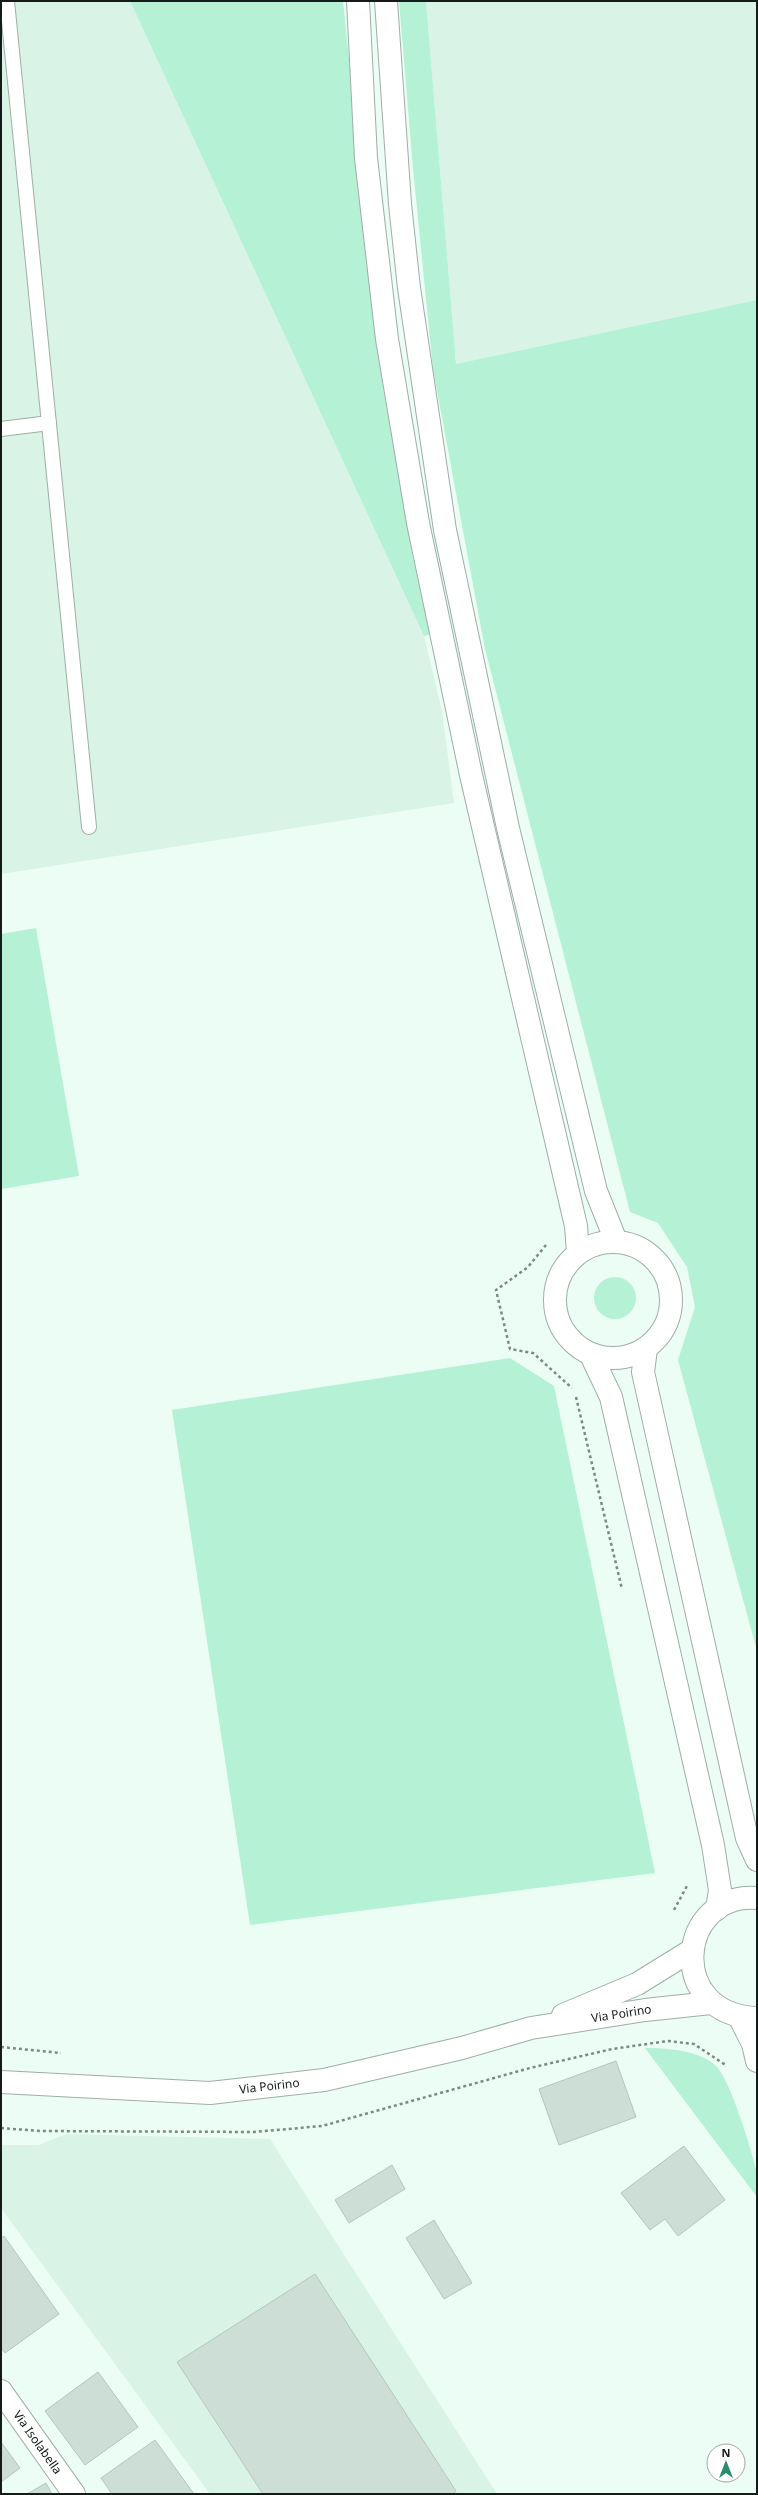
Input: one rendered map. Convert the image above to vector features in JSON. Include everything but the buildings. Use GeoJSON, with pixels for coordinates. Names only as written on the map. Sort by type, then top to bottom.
{"type":"FeatureCollection","features":[{"type":"Feature","properties":{"kind":"street"},"geometry":{"type":"LineString","coordinates":[[358,1],[366,158],[384,316],[418,523],[471,775],[576,1226],[578,1252]]}},
{"type":"Feature","properties":{"kind":"street"},"geometry":{"type":"LineString","coordinates":[[386,1],[400,204],[409,288],[445,530],[508,828],[596,1191],[616,1241]]}},
{"type":"Feature","properties":{"kind":"street"},"geometry":{"type":"LineString","coordinates":[[616,1241],[634,1245],[650,1254],[662,1268],[670,1284],[672,1303],[668,1320],[659,1336],[646,1349],[628,1356],[610,1358],[591,1355],[575,1345],[563,1331],[556,1313],[554,1297],[558,1280],[566,1265],[578,1252],[596,1244],[616,1241]]}},
{"type":"Feature","properties":{"kind":"street"},"geometry":{"type":"LineString","coordinates":[[646,1349],[643,1372],[747,1838],[757,1860]]}},
{"type":"Feature","properties":{"kind":"street"},"geometry":{"type":"LineString","coordinates":[[591,1355],[611,1397],[713,1845],[720,1890],[717,1909]]}},
{"type":"Feature","properties":{"kind":"street"},"geometry":{"type":"LineString","coordinates":[[757,1898],[732,1900],[717,1909],[705,1921],[696,1934],[692,1950],[693,1970],[700,1987],[711,2003],[725,2012],[749,2018],[757,2061]]}},
{"type":"Feature","properties":{"kind":"street","name":"Via Poirino"},"geometry":{"type":"LineString","coordinates":[[1,2082],[210,2093],[324,2080],[462,2048],[531,2028],[637,1984],[692,1950]]}},
{"type":"Feature","properties":{"kind":"street","name":"Via Poirino"},"geometry":{"type":"LineString","coordinates":[[531,2028],[645,2010],[711,2003]]}},
{"type":"Feature","properties":{"kind":"street","name":"Via Isolabella"},"geometry":{"type":"LineString","coordinates":[[1,2391],[74,2494]]}},
{"type":"Feature","properties":{"kind":"lane"},"geometry":{"type":"LineString","coordinates":[[7,1],[89,826]]}},
{"type":"Feature","properties":{"kind":"lane"},"geometry":{"type":"LineString","coordinates":[[1,428],[49,423]]}},
{"type":"Feature","properties":{"kind":"path"},"geometry":{"type":"LineString","coordinates":[[548,1240],[546,1247],[528,1267],[496,1290],[510,1349],[532,1353],[575,1391],[624,1598]]}},
{"type":"Feature","properties":{"kind":"path"},"geometry":{"type":"LineString","coordinates":[[671,1916],[689,1883],[688,1876]]}},
{"type":"Feature","properties":{"kind":"path"},"geometry":{"type":"LineString","coordinates":[[1,2047],[63,2053]]}},
{"type":"Feature","properties":{"kind":"shaded area"},"geometry":{"type":"Polygon","coordinates":[[[1,1],[130,1],[424,636],[442,711],[454,803],[1,874],[1,1]]]}},
{"type":"Feature","properties":{"kind":"shaded area"},"geometry":{"type":"Polygon","coordinates":[[[426,1],[757,1],[757,300],[456,364],[426,1]]]}},
{"type":"Feature","properties":{"kind":"shaded area"},"geometry":{"type":"Polygon","coordinates":[[[66,2134],[270,2139],[497,2494],[210,2494],[1,2208],[1,2145],[39,2145],[66,2134]]]}},
{"type":"Feature","properties":{"kind":"green space"},"geometry":{"type":"Polygon","coordinates":[[[130,1],[343,1],[382,381],[413,558],[431,634],[424,636],[130,1]]]}},
{"type":"Feature","properties":{"kind":"green space"},"geometry":{"type":"Polygon","coordinates":[[[399,1],[426,1],[456,364],[757,300],[757,1651],[678,1360],[695,1307],[687,1267],[658,1223],[630,1212],[485,649],[433,369],[413,168],[399,1]]]}},
{"type":"Feature","properties":{"kind":"green space"},"geometry":{"type":"Polygon","coordinates":[[[36,928],[79,1176],[1,1189],[1,934],[36,928]]]}},
{"type":"Feature","properties":{"kind":"green space"},"geometry":{"type":"Polygon","coordinates":[[[611,1277],[619,1277],[630,1283],[636,1294],[636,1302],[630,1313],[619,1319],[611,1319],[600,1313],[594,1302],[594,1294],[600,1283],[611,1277]]]}},
{"type":"Feature","properties":{"kind":"green space"},"geometry":{"type":"Polygon","coordinates":[[[510,1358],[554,1386],[655,1873],[250,1925],[172,1410],[510,1358]]]}},
{"type":"Feature","properties":{"kind":"green space"},"geometry":{"type":"Polygon","coordinates":[[[645,2048],[672,2049],[691,2053],[708,2060],[721,2072],[734,2099],[757,2173],[757,2197],[645,2048]]]}}]}
